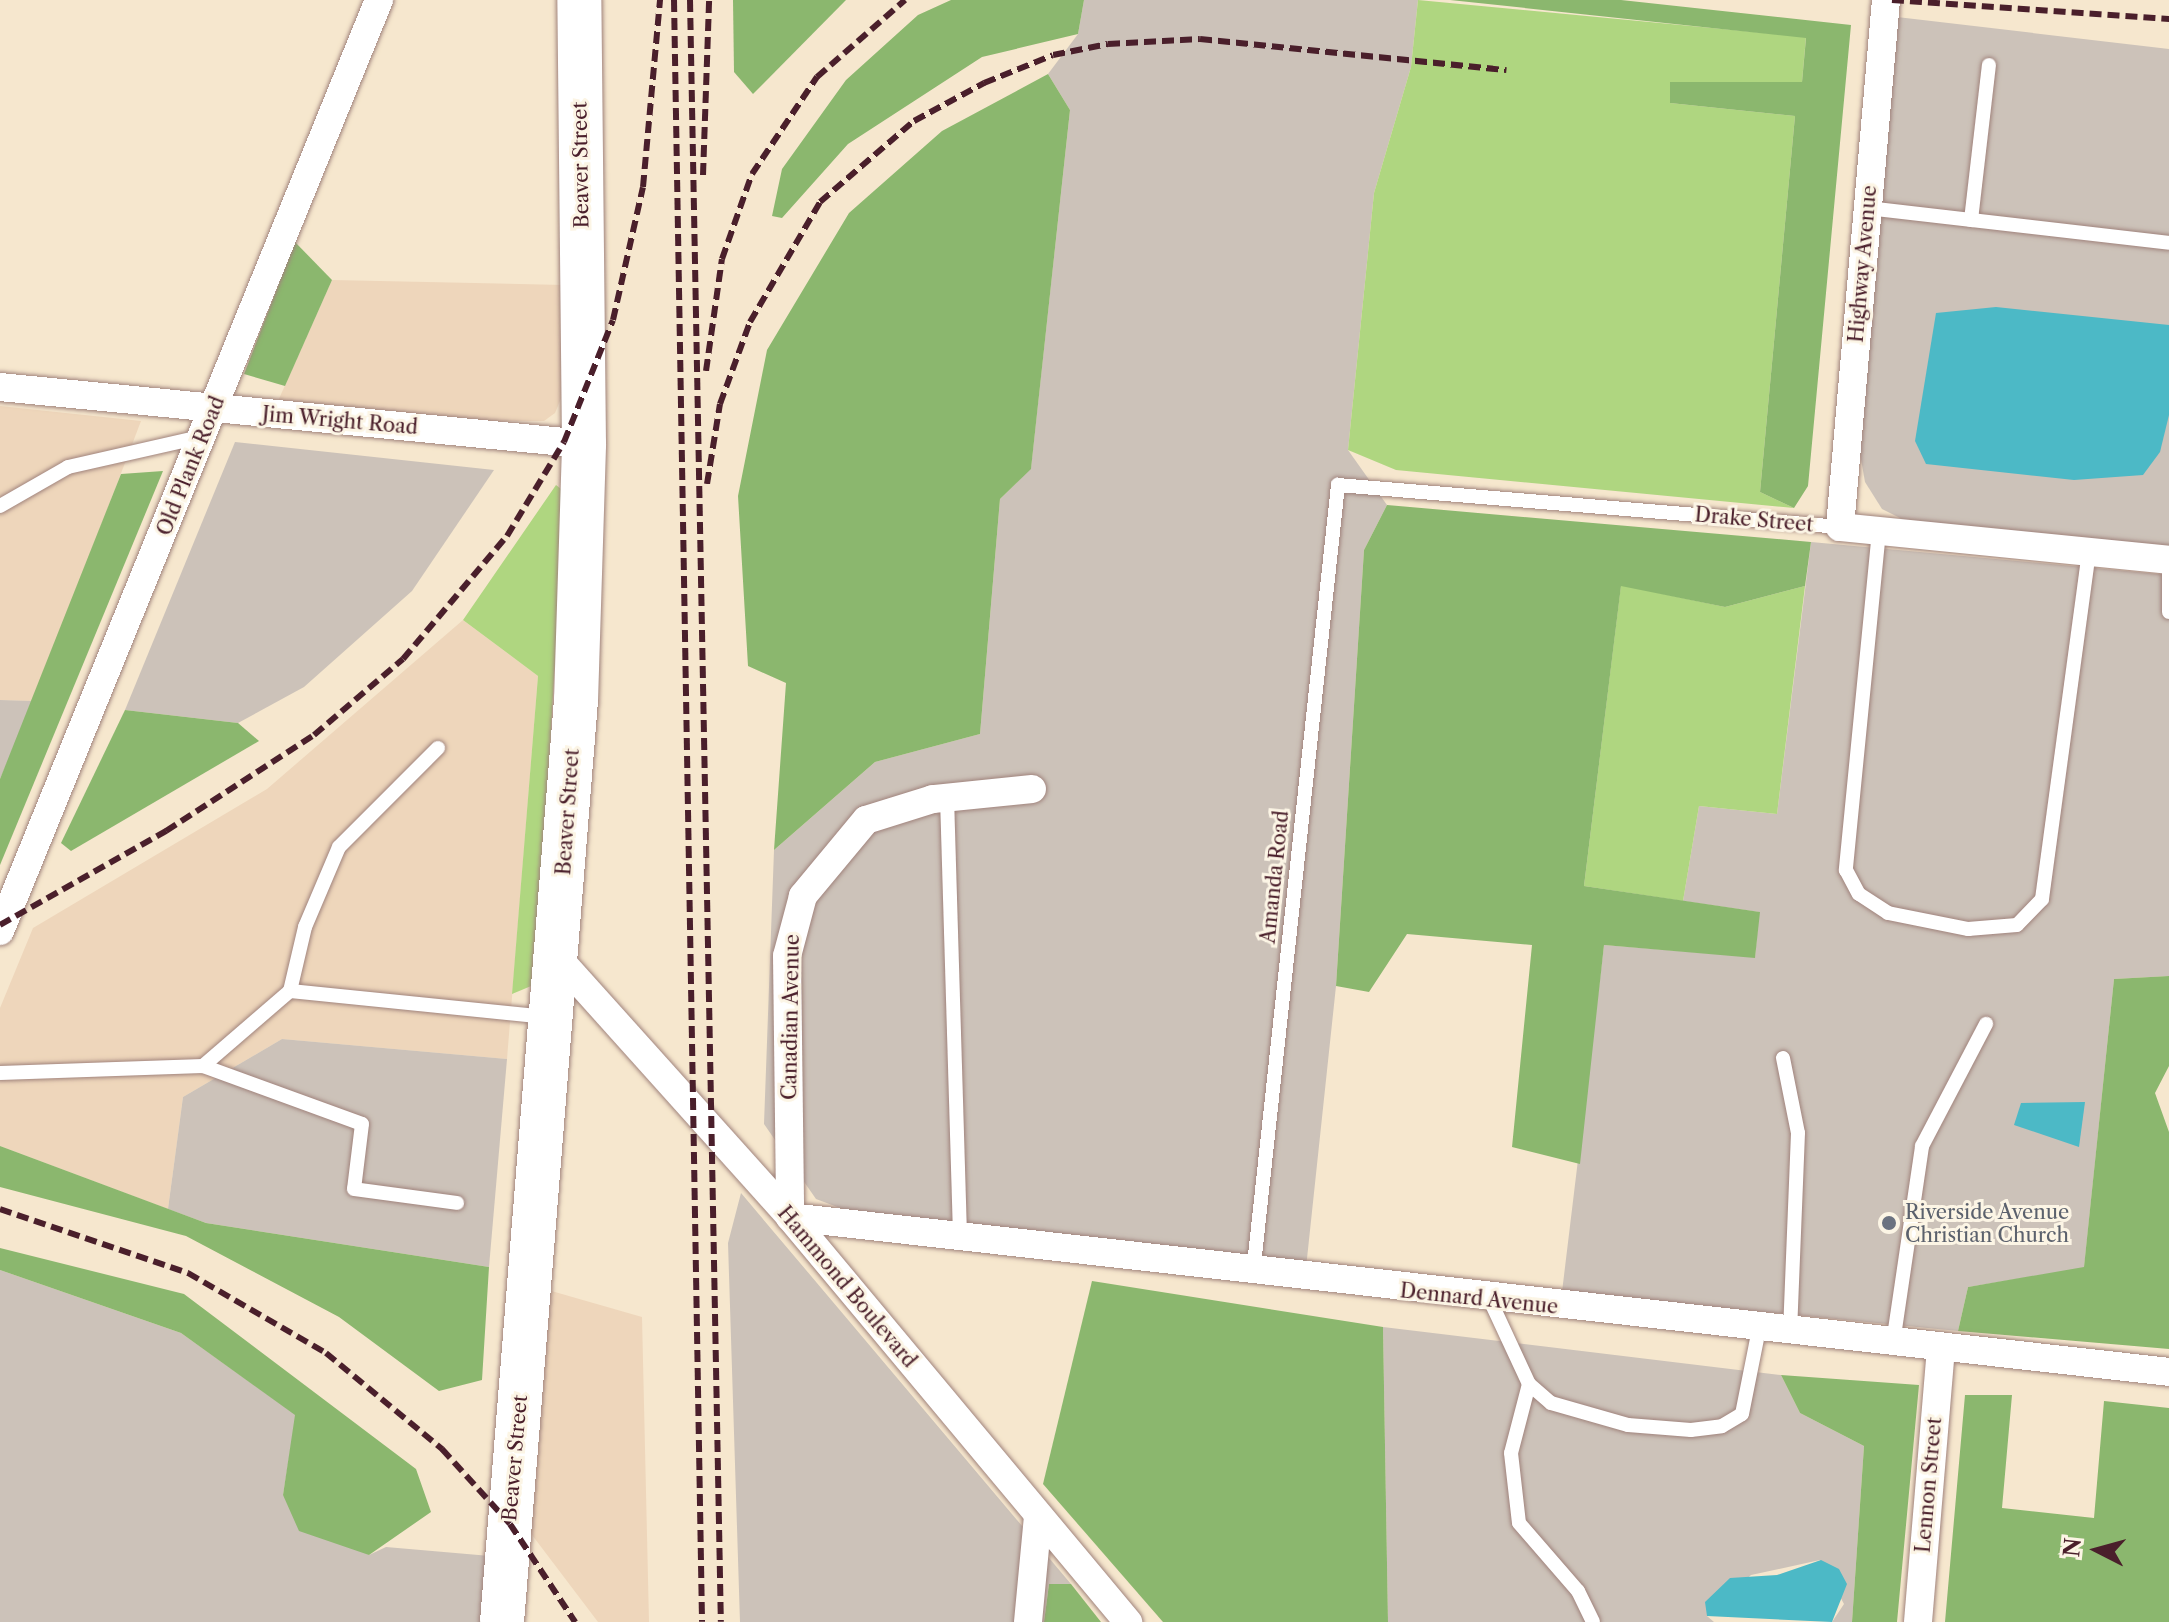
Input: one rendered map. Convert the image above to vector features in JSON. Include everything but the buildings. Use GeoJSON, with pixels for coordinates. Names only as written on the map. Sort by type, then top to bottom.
{"type":"FeatureCollection","features":[{"type":"Feature","properties":{"kind":"main road","name":"Beaver Street"},"geometry":{"type":"LineString","coordinates":[[502,1622],[558,958],[584,444],[579,0]]}},
{"type":"Feature","properties":{"kind":"street","name":"Old Plank Road"},"geometry":{"type":"LineString","coordinates":[[0,931],[379,0]]}},
{"type":"Feature","properties":{"kind":"street","name":"Highway Avenue"},"geometry":{"type":"LineString","coordinates":[[1840,527],[1886,0]]}},
{"type":"Feature","properties":{"kind":"street","name":"Jim Wright Road"},"geometry":{"type":"LineString","coordinates":[[0,387],[209,422],[584,444]]}},
{"type":"Feature","properties":{"kind":"street","name":"Drake Street"},"geometry":{"type":"LineString","coordinates":[[1840,527],[2169,560]]}},
{"type":"Feature","properties":{"kind":"street","name":"Canadian Avenue"},"geometry":{"type":"LineString","coordinates":[[790,1217],[787,956],[795,914],[821,867],[866,820],[947,797],[1032,789]]}},
{"type":"Feature","properties":{"kind":"street","name":"Hammond Boulevard"},"geometry":{"type":"LineString","coordinates":[[558,958],[790,1217],[1128,1622]]}},
{"type":"Feature","properties":{"kind":"street","name":"Dennard Avenue"},"geometry":{"type":"LineString","coordinates":[[790,1217],[1253,1274],[2169,1372]]}},
{"type":"Feature","properties":{"kind":"street","name":"Lennon Street"},"geometry":{"type":"LineString","coordinates":[[1918,1622],[1941,1349]]}},
{"type":"Feature","properties":{"kind":"street"},"geometry":{"type":"LineString","coordinates":[[1028,1622],[1038,1516]]}},
{"type":"Feature","properties":{"kind":"lane"},"geometry":{"type":"LineString","coordinates":[[1971,220],[1989,65]]}},
{"type":"Feature","properties":{"kind":"lane"},"geometry":{"type":"LineString","coordinates":[[1868,208],[2169,243]]}},
{"type":"Feature","properties":{"kind":"lane"},"geometry":{"type":"LineString","coordinates":[[0,506],[68,467],[209,422]]}},
{"type":"Feature","properties":{"kind":"lane","name":"Drake Street"},"geometry":{"type":"LineString","coordinates":[[1338,485],[1840,527]]}},
{"type":"Feature","properties":{"kind":"lane","name":"Amanda Road"},"geometry":{"type":"LineString","coordinates":[[1253,1274],[1338,485]]}},
{"type":"Feature","properties":{"kind":"lane"},"geometry":{"type":"LineString","coordinates":[[1879,531],[1846,870],[1859,894],[1888,913],[1968,929],[2017,925],[2042,899],[2089,552]]}},
{"type":"Feature","properties":{"kind":"lane"},"geometry":{"type":"LineString","coordinates":[[2169,568],[2169,612]]}},
{"type":"Feature","properties":{"kind":"lane"},"geometry":{"type":"LineString","coordinates":[[203,1066],[290,991],[305,927],[339,847],[438,748]]}},
{"type":"Feature","properties":{"kind":"lane"},"geometry":{"type":"LineString","coordinates":[[947,797],[960,1239]]}},
{"type":"Feature","properties":{"kind":"lane"},"geometry":{"type":"LineString","coordinates":[[290,991],[553,1018]]}},
{"type":"Feature","properties":{"kind":"lane"},"geometry":{"type":"LineString","coordinates":[[1893,1344],[1922,1146],[1986,1024]]}},
{"type":"Feature","properties":{"kind":"lane"},"geometry":{"type":"LineString","coordinates":[[1783,1058],[1798,1133],[1790,1333]]}},
{"type":"Feature","properties":{"kind":"lane"},"geometry":{"type":"LineString","coordinates":[[0,1073],[203,1066],[362,1124],[354,1189],[457,1203]]}},
{"type":"Feature","properties":{"kind":"lane"},"geometry":{"type":"LineString","coordinates":[[1490,1300],[1529,1384],[1551,1403],[1628,1425],[1722,1426],[1748,1401],[1759,1329]]}},
{"type":"Feature","properties":{"kind":"lane"},"geometry":{"type":"LineString","coordinates":[[1529,1384],[1511,1453],[1519,1523],[1578,1591],[1593,1622]]}},
{"type":"Feature","properties":{"kind":"shaded area"},"geometry":{"type":"Polygon","coordinates":[[[1084,0],[1418,0],[1411,67],[1374,193],[1348,450],[1387,505],[1364,550],[1336,986],[1306,1268],[848,1211],[816,1199],[764,1124],[774,850],[875,762],[980,734],[1000,499],[1031,468],[1070,110],[1048,74],[1078,34],[1084,0]]]}},
{"type":"Feature","properties":{"kind":"shaded area"},"geometry":{"type":"Polygon","coordinates":[[[1897,17],[2169,49],[2169,546],[1904,520],[1882,509],[1865,482],[1859,448],[1897,17]]]}},
{"type":"Feature","properties":{"kind":"shaded area"},"geometry":{"type":"Polygon","coordinates":[[[332,280],[564,285],[565,389],[555,413],[544,421],[467,421],[278,401],[332,280]]]}},
{"type":"Feature","properties":{"kind":"shaded area"},"geometry":{"type":"Polygon","coordinates":[[[0,406],[141,421],[34,701],[0,700],[0,406]]]}},
{"type":"Feature","properties":{"kind":"shaded area"},"geometry":{"type":"Polygon","coordinates":[[[235,442],[494,470],[412,591],[304,687],[238,723],[125,710],[235,442]]]}},
{"type":"Feature","properties":{"kind":"shaded area"},"geometry":{"type":"Polygon","coordinates":[[[1811,542],[2169,575],[2169,976],[2114,979],[2084,1268],[1968,1287],[1958,1331],[1562,1292],[1604,945],[1755,957],[1759,912],[1683,901],[1699,806],[1777,814],[1811,542]]]}},
{"type":"Feature","properties":{"kind":"shaded area"},"geometry":{"type":"Polygon","coordinates":[[[463,620],[538,676],[507,1059],[282,1039],[183,1097],[168,1209],[0,1146],[0,1008],[33,928],[267,789],[463,620]]]}},
{"type":"Feature","properties":{"kind":"shaded area"},"geometry":{"type":"Polygon","coordinates":[[[0,700],[34,701],[0,779],[0,700]]]}},
{"type":"Feature","properties":{"kind":"shaded area"},"geometry":{"type":"Polygon","coordinates":[[[282,1039],[507,1059],[489,1267],[206,1223],[168,1209],[183,1097],[282,1039]]]}},
{"type":"Feature","properties":{"kind":"shaded area"},"geometry":{"type":"Polygon","coordinates":[[[741,1193],[1071,1584],[1049,1584],[1044,1622],[740,1622],[728,1243],[741,1193]]]}},
{"type":"Feature","properties":{"kind":"shaded area"},"geometry":{"type":"Polygon","coordinates":[[[0,1270],[181,1333],[296,1415],[283,1495],[369,1555],[386,1547],[490,1556],[484,1622],[0,1622],[0,1270]]]}},
{"type":"Feature","properties":{"kind":"shaded area"},"geometry":{"type":"Polygon","coordinates":[[[548,1290],[642,1317],[649,1622],[598,1622],[526,1527],[548,1290]]]}},
{"type":"Feature","properties":{"kind":"shaded area"},"geometry":{"type":"Polygon","coordinates":[[[1383,1327],[1781,1375],[1800,1413],[1864,1446],[1852,1622],[1832,1622],[1844,1604],[1820,1560],[1751,1575],[1707,1616],[1714,1622],[1388,1622],[1383,1327]]]}},
{"type":"Feature","properties":{"kind":"green space"},"geometry":{"type":"Polygon","coordinates":[[[733,0],[846,0],[753,94],[734,72],[733,0]]]}},
{"type":"Feature","properties":{"kind":"green space"},"geometry":{"type":"Polygon","coordinates":[[[951,0],[1084,0],[1078,34],[982,57],[848,144],[782,218],[772,216],[782,169],[846,80],[918,15],[951,0]]]}},
{"type":"Feature","properties":{"kind":"green space"},"geometry":{"type":"Polygon","coordinates":[[[1418,0],[1806,37],[1802,82],[1670,82],[1670,103],[1795,116],[1760,492],[1794,508],[1396,470],[1348,450],[1374,193],[1411,67],[1418,0]]]}},
{"type":"Feature","properties":{"kind":"green space"},"geometry":{"type":"Polygon","coordinates":[[[1450,0],[1621,0],[1851,25],[1808,486],[1794,508],[1760,492],[1795,116],[1670,103],[1670,82],[1802,82],[1806,38],[1450,0]]]}},
{"type":"Feature","properties":{"kind":"green space"},"geometry":{"type":"Polygon","coordinates":[[[1048,74],[1070,110],[1031,469],[1000,499],[980,734],[875,762],[774,850],[786,683],[748,666],[738,496],[767,350],[849,213],[942,131],[1048,74]]]}},
{"type":"Feature","properties":{"kind":"green space"},"geometry":{"type":"Polygon","coordinates":[[[295,242],[332,280],[285,386],[244,374],[295,242]]]}},
{"type":"Feature","properties":{"kind":"green space"},"geometry":{"type":"Polygon","coordinates":[[[163,471],[0,865],[0,779],[121,474],[163,471]]]}},
{"type":"Feature","properties":{"kind":"green space"},"geometry":{"type":"Polygon","coordinates":[[[556,485],[565,492],[536,984],[512,994],[538,676],[463,620],[556,485]]]}},
{"type":"Feature","properties":{"kind":"green space"},"geometry":{"type":"Polygon","coordinates":[[[1387,505],[1811,542],[1805,586],[1725,607],[1621,586],[1584,886],[1760,912],[1755,958],[1604,945],[1580,1164],[1512,1147],[1532,945],[1407,934],[1369,992],[1336,986],[1364,550],[1387,505]]]}},
{"type":"Feature","properties":{"kind":"green space"},"geometry":{"type":"Polygon","coordinates":[[[1621,585],[1725,607],[1805,586],[1777,814],[1699,806],[1683,901],[1584,886],[1621,585]]]}},
{"type":"Feature","properties":{"kind":"green space"},"geometry":{"type":"Polygon","coordinates":[[[125,710],[238,723],[259,741],[71,851],[61,843],[125,710]]]}},
{"type":"Feature","properties":{"kind":"green space"},"geometry":{"type":"Polygon","coordinates":[[[2169,976],[2169,1066],[2155,1093],[2169,1132],[2169,1349],[1958,1331],[1968,1287],[2084,1267],[2114,979],[2169,976]]]}},
{"type":"Feature","properties":{"kind":"green space"},"geometry":{"type":"Polygon","coordinates":[[[0,1146],[206,1223],[489,1267],[482,1380],[439,1391],[339,1317],[186,1236],[0,1187],[0,1146]]]}},
{"type":"Feature","properties":{"kind":"green space"},"geometry":{"type":"Polygon","coordinates":[[[0,1248],[184,1294],[416,1469],[431,1512],[369,1555],[299,1531],[283,1495],[295,1415],[181,1333],[0,1270],[0,1248]]]}},
{"type":"Feature","properties":{"kind":"green space"},"geometry":{"type":"Polygon","coordinates":[[[1092,1281],[1383,1327],[1388,1622],[1163,1622],[1043,1484],[1092,1281]]]}},
{"type":"Feature","properties":{"kind":"green space"},"geometry":{"type":"Polygon","coordinates":[[[1781,1375],[1919,1385],[1897,1622],[1852,1622],[1864,1446],[1800,1413],[1781,1375]]]}},
{"type":"Feature","properties":{"kind":"green space"},"geometry":{"type":"Polygon","coordinates":[[[1965,1395],[2012,1395],[2002,1508],[2094,1518],[2104,1401],[2169,1408],[2169,1622],[1945,1622],[1965,1395]]]}},
{"type":"Feature","properties":{"kind":"green space"},"geometry":{"type":"Polygon","coordinates":[[[1049,1584],[1071,1584],[1101,1622],[1044,1622],[1049,1584]]]}},
{"type":"Feature","properties":{"kind":"water"},"geometry":{"type":"Polygon","coordinates":[[[1996,307],[2169,325],[2169,415],[2160,452],[2143,475],[2074,480],[1926,464],[1915,441],[1936,313],[1996,307]]]}},
{"type":"Feature","properties":{"kind":"water"},"geometry":{"type":"Polygon","coordinates":[[[2085,1102],[2079,1147],[2014,1125],[2021,1103],[2085,1102]]]}},
{"type":"Feature","properties":{"kind":"water"},"geometry":{"type":"Polygon","coordinates":[[[1821,1560],[1839,1569],[1847,1584],[1832,1622],[1707,1616],[1705,1602],[1730,1578],[1777,1575],[1821,1560]]]}},
{"type":"Feature","properties":{"kind":"railway"},"geometry":{"type":"LineString","coordinates":[[0,925],[166,831],[314,735],[403,659],[507,536],[564,442],[613,320],[643,187],[660,0]]}},
{"type":"Feature","properties":{"kind":"railway"},"geometry":{"type":"LineString","coordinates":[[674,0],[702,1622]]}},
{"type":"Feature","properties":{"kind":"railway"},"geometry":{"type":"LineString","coordinates":[[690,0],[721,1622]]}},
{"type":"Feature","properties":{"kind":"railway"},"geometry":{"type":"LineString","coordinates":[[703,175],[709,0]]}},
{"type":"Feature","properties":{"kind":"railway"},"geometry":{"type":"LineString","coordinates":[[706,371],[722,259],[752,174],[817,77],[905,0]]}},
{"type":"Feature","properties":{"kind":"railway"},"geometry":{"type":"LineString","coordinates":[[1892,0],[2169,19]]}},
{"type":"Feature","properties":{"kind":"railway"},"geometry":{"type":"LineString","coordinates":[[707,484],[720,404],[750,322],[820,202],[914,121],[984,83],[1053,55],[1108,44],[1200,39],[1506,70]]}},
{"type":"Feature","properties":{"kind":"railway"},"geometry":{"type":"LineString","coordinates":[[0,1209],[188,1273],[326,1353],[442,1449],[510,1524],[575,1622]]}},
{"type":"Feature","properties":{"kind":"place","name":"Riverside Avenue Christian Church"},"geometry":{"type":"Point","coordinates":[1889,1223]}}]}
